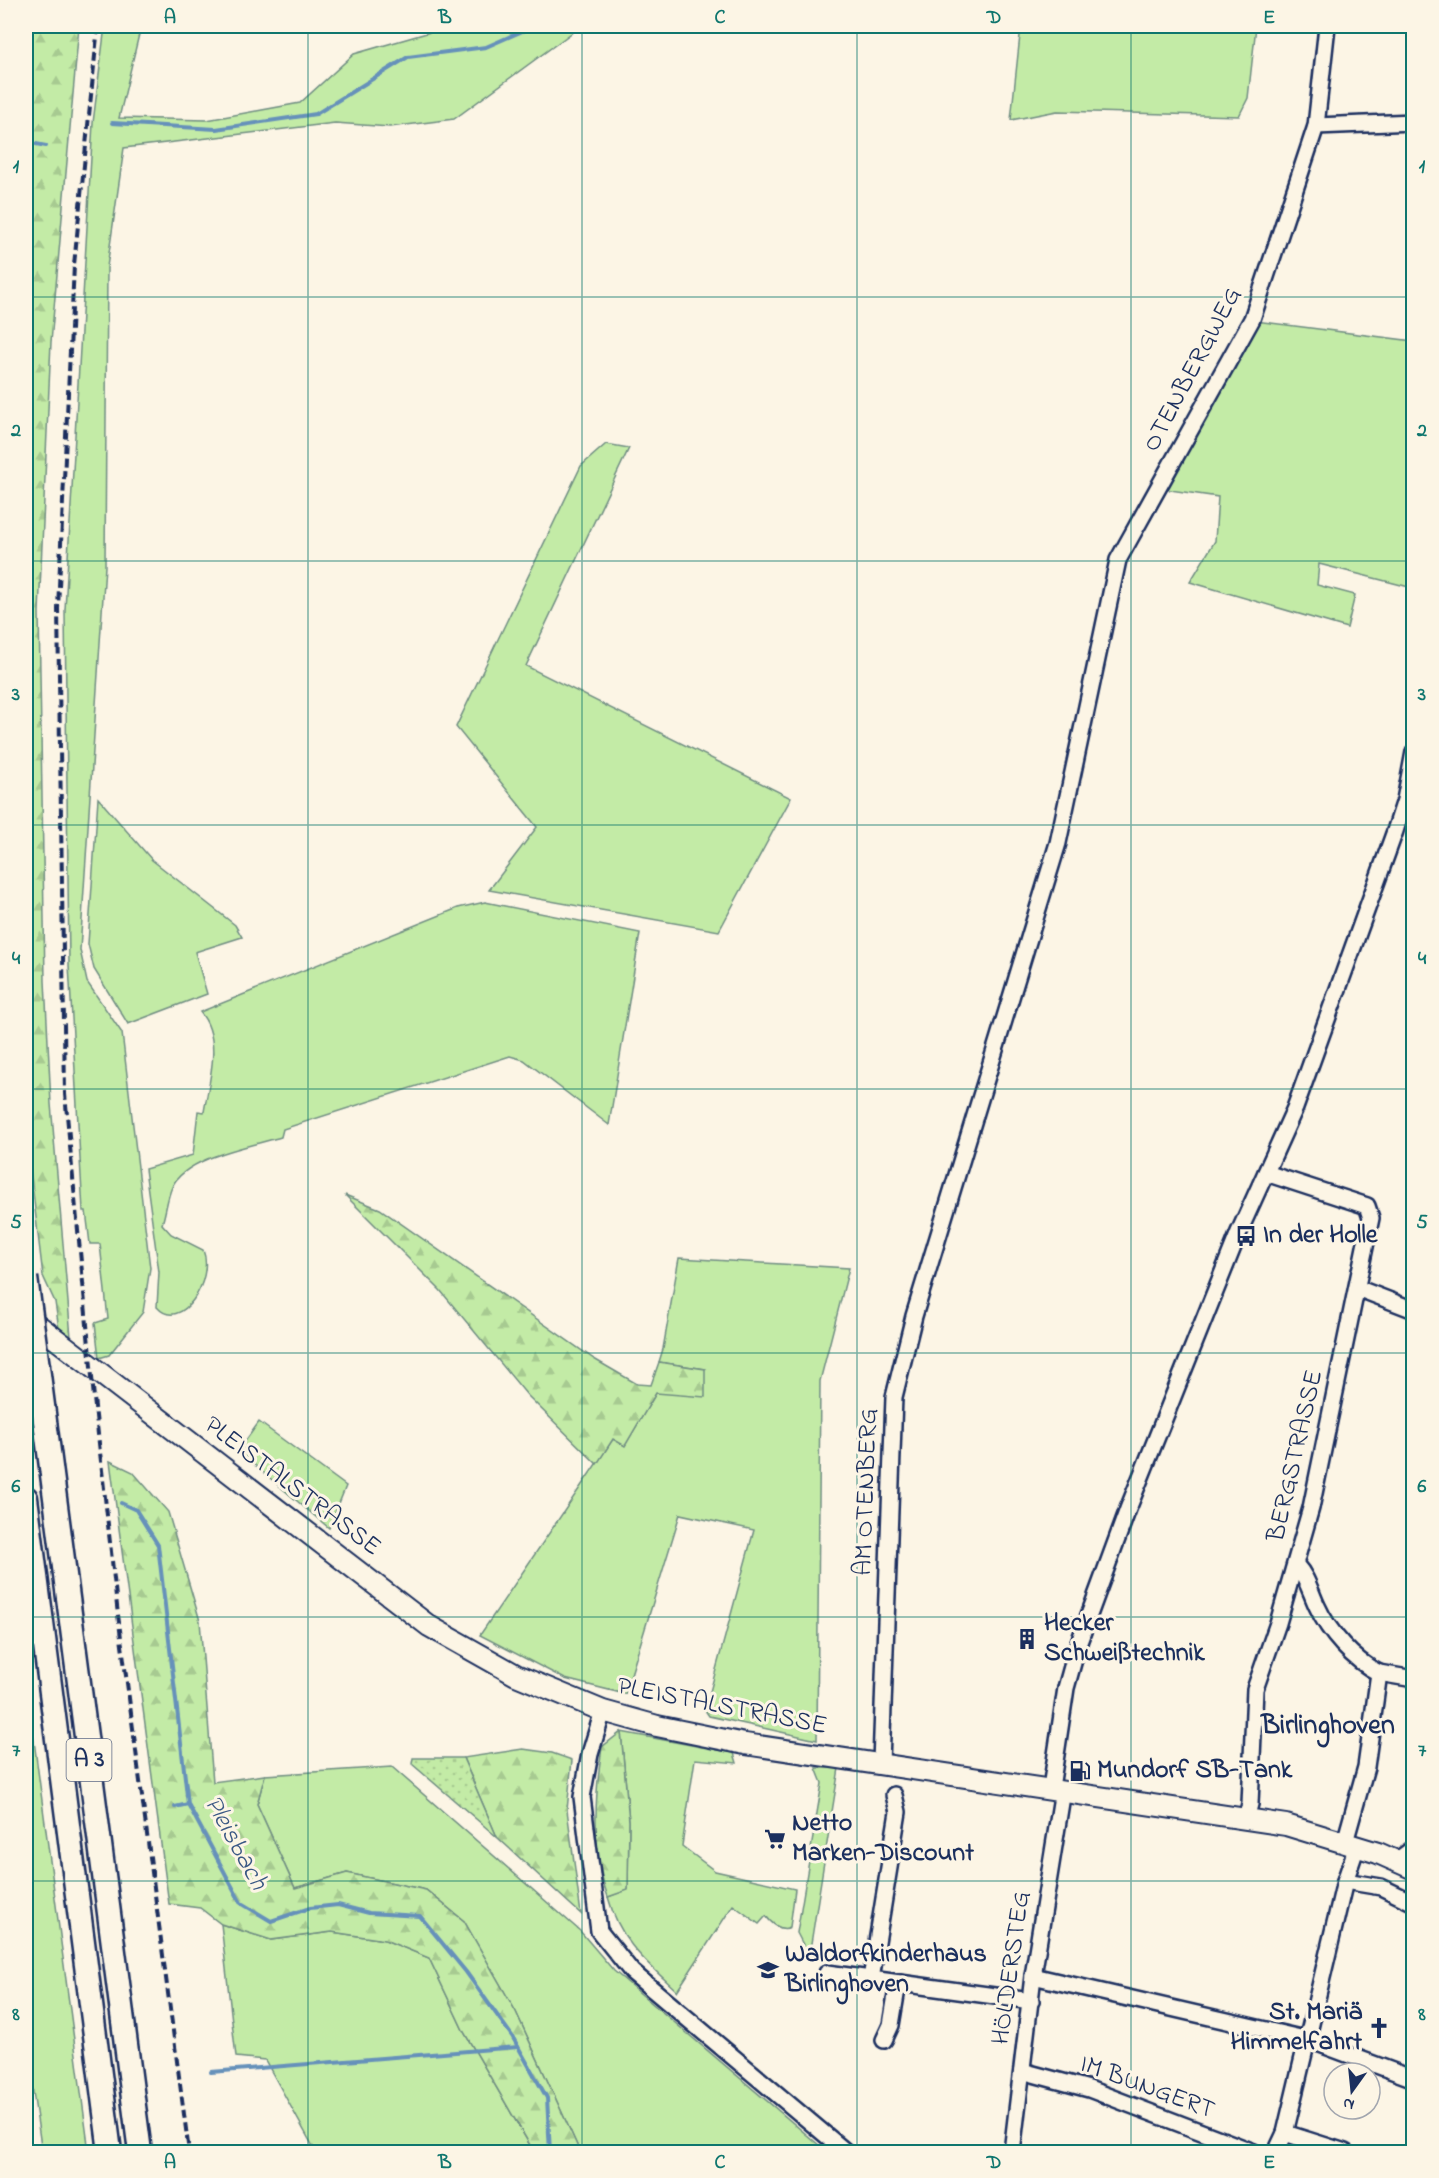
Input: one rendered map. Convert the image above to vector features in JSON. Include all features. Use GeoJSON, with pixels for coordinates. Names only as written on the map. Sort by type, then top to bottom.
{"type":"FeatureCollection","features":[{"type":"Feature","properties":{"kind":"highway","name":"A 3"},"geometry":{"type":"LineString","coordinates":[[26,1272],[140,2152]]}},
{"type":"Feature","properties":{"kind":"highway","name":"A 3"},"geometry":{"type":"LineString","coordinates":[[26,1498],[110,2152]]}},
{"type":"Feature","properties":{"kind":"main road","name":"PLEISTALSTRASSE"},"geometry":{"type":"LineString","coordinates":[[26,1316],[429,1626],[516,1675],[603,1712],[745,1744],[1286,1825],[1351,1844],[1405,1865]]}},
{"type":"Feature","properties":{"kind":"street","name":"OTENBERGWEG"},"geometry":{"type":"LineString","coordinates":[[941,1229],[1022,954],[1058,843],[1118,560],[1252,319],[1316,126],[1327,26]]}},
{"type":"Feature","properties":{"kind":"street"},"geometry":{"type":"LineString","coordinates":[[1316,126],[1413,122]]}},
{"type":"Feature","properties":{"kind":"street"},"geometry":{"type":"LineString","coordinates":[[1057,1789],[1066,1688],[1078,1645],[1128,1509],[1239,1232],[1295,1108],[1395,831],[1405,800],[1413,752]]}},
{"type":"Feature","properties":{"kind":"street","name":"BERGSTRASSE"},"geometry":{"type":"LineString","coordinates":[[1246,1819],[1250,1804],[1255,1689],[1296,1565],[1311,1508],[1371,1218],[1367,1206],[1266,1173]]}},
{"type":"Feature","properties":{"kind":"street","name":"AM OTENBERG"},"geometry":{"type":"LineString","coordinates":[[881,1763],[894,1397],[914,1316],[941,1229]]}},
{"type":"Feature","properties":{"kind":"street"},"geometry":{"type":"LineString","coordinates":[[1357,1288],[1413,1310]]}},
{"type":"Feature","properties":{"kind":"street"},"geometry":{"type":"LineString","coordinates":[[1296,1565],[1303,1573],[1318,1608],[1344,1646],[1379,1673],[1413,1679]]}},
{"type":"Feature","properties":{"kind":"street"},"geometry":{"type":"LineString","coordinates":[[1276,2152],[1285,2133],[1309,2040],[1345,1881],[1366,1767],[1379,1673]]}},
{"type":"Feature","properties":{"kind":"street"},"geometry":{"type":"LineString","coordinates":[[603,1712],[590,1754],[582,1797],[599,1931],[632,1971],[846,2152]]}},
{"type":"Feature","properties":{"kind":"street","name":"HÖLDERSTEG"},"geometry":{"type":"LineString","coordinates":[[1012,2152],[1057,1789]]}},
{"type":"Feature","properties":{"kind":"street"},"geometry":{"type":"LineString","coordinates":[[871,1979],[898,1812],[894,1795]]}},
{"type":"Feature","properties":{"kind":"street"},"geometry":{"type":"LineString","coordinates":[[1405,1865],[1413,1848]]}},
{"type":"Feature","properties":{"kind":"street"},"geometry":{"type":"LineString","coordinates":[[1345,1881],[1381,1887],[1413,1903]]}},
{"type":"Feature","properties":{"kind":"street"},"geometry":{"type":"LineString","coordinates":[[827,1973],[1030,2001]]}},
{"type":"Feature","properties":{"kind":"street"},"geometry":{"type":"LineString","coordinates":[[1033,1976],[1309,2040],[1413,2079]]}},
{"type":"Feature","properties":{"kind":"street"},"geometry":{"type":"LineString","coordinates":[[884,2040],[891,2025],[897,1983]]}},
{"type":"Feature","properties":{"kind":"street","name":"IM BUNGERT"},"geometry":{"type":"LineString","coordinates":[[1022,2071],[1089,2089],[1254,2152]]}},
{"type":"Feature","properties":{"kind":"street"},"geometry":{"type":"LineString","coordinates":[[1285,2133],[1345,2152]]}},
{"type":"Feature","properties":{"kind":"green space"},"geometry":{"type":"Polygon","coordinates":[[[26,26],[79,26],[51,342],[39,612],[45,981],[51,1104],[71,1337],[59,1329],[55,1302],[43,1276],[26,1134],[26,26]]]}},
{"type":"Feature","properties":{"kind":"green space"},"geometry":{"type":"Polygon","coordinates":[[[105,26],[141,26],[119,118],[207,120],[300,103],[354,54],[451,26],[581,26],[454,119],[390,127],[335,123],[124,148],[107,267],[105,566],[80,950],[87,982],[122,1033],[150,1268],[143,1312],[109,1355],[99,1358],[95,1323],[108,1319],[100,1244],[90,1244],[86,1211],[83,1211],[69,965],[65,610],[93,123],[105,26]]]}},
{"type":"Feature","properties":{"kind":"green space"},"geometry":{"type":"Polygon","coordinates":[[[1021,26],[1256,26],[1248,98],[1239,116],[1057,111],[1011,120],[1021,26]]]}},
{"type":"Feature","properties":{"kind":"green space"},"geometry":{"type":"Polygon","coordinates":[[[1255,321],[1413,341],[1413,588],[1319,564],[1317,585],[1355,595],[1347,628],[1190,582],[1215,541],[1218,497],[1163,489],[1255,321]]]}},
{"type":"Feature","properties":{"kind":"green space"},"geometry":{"type":"Polygon","coordinates":[[[606,444],[629,448],[526,666],[791,798],[719,931],[489,890],[537,827],[456,727],[581,466],[606,444]]]}},
{"type":"Feature","properties":{"kind":"green space"},"geometry":{"type":"Polygon","coordinates":[[[98,798],[152,860],[235,925],[242,937],[195,952],[207,994],[128,1024],[94,969],[88,944],[98,798]]]}},
{"type":"Feature","properties":{"kind":"green space"},"geometry":{"type":"Polygon","coordinates":[[[485,902],[640,933],[609,1125],[524,1060],[510,1056],[283,1129],[281,1137],[204,1160],[179,1177],[172,1187],[162,1224],[171,1234],[203,1250],[204,1275],[200,1288],[194,1300],[176,1314],[166,1313],[157,1307],[159,1272],[145,1169],[193,1155],[198,1111],[204,1112],[213,1047],[207,1023],[200,1012],[458,908],[485,902]]]}},
{"type":"Feature","properties":{"kind":"green space"},"geometry":{"type":"Polygon","coordinates":[[[345,1195],[380,1209],[594,1359],[637,1384],[651,1385],[659,1362],[705,1369],[705,1397],[656,1393],[625,1446],[613,1439],[597,1464],[527,1395],[440,1290],[345,1195]]]}},
{"type":"Feature","properties":{"kind":"green space"},"geometry":{"type":"Polygon","coordinates":[[[679,1258],[849,1268],[820,1381],[817,1740],[709,1716],[705,1710],[754,1530],[680,1514],[625,1694],[565,1679],[480,1635],[613,1439],[625,1445],[656,1393],[705,1369],[659,1362],[679,1258]]]}},
{"type":"Feature","properties":{"kind":"green space"},"geometry":{"type":"Polygon","coordinates":[[[259,1422],[346,1486],[329,1528],[238,1451],[259,1422]]]}},
{"type":"Feature","properties":{"kind":"green space"},"geometry":{"type":"Polygon","coordinates":[[[110,1461],[133,1472],[168,1512],[200,1621],[213,1782],[265,1775],[257,1804],[295,1888],[347,1873],[426,1890],[464,1921],[516,2012],[580,2152],[534,2152],[464,2032],[429,1958],[385,1940],[332,1932],[271,1940],[221,1924],[200,1908],[169,1904],[110,1461]]]}},
{"type":"Feature","properties":{"kind":"green space"},"geometry":{"type":"Polygon","coordinates":[[[26,1681],[89,2152],[42,2152],[26,2045],[26,1681]]]}},
{"type":"Feature","properties":{"kind":"green space"},"geometry":{"type":"Polygon","coordinates":[[[621,1732],[734,1753],[737,1763],[695,1759],[682,1846],[715,1871],[795,1889],[790,1927],[787,1928],[776,1926],[766,1916],[759,1924],[733,1905],[677,1991],[626,1938],[608,1897],[628,1889],[629,1821],[621,1732]]]}},
{"type":"Feature","properties":{"kind":"green space"},"geometry":{"type":"Polygon","coordinates":[[[621,1732],[629,1821],[628,1890],[608,1897],[599,1860],[596,1803],[602,1747],[621,1732]]]}},
{"type":"Feature","properties":{"kind":"green space"},"geometry":{"type":"Polygon","coordinates":[[[523,1749],[552,1753],[572,1760],[567,1810],[581,1914],[497,1837],[463,1758],[523,1749]]]}},
{"type":"Feature","properties":{"kind":"green space"},"geometry":{"type":"Polygon","coordinates":[[[413,1758],[463,1758],[497,1837],[412,1764],[413,1758]]]}},
{"type":"Feature","properties":{"kind":"green space"},"geometry":{"type":"Polygon","coordinates":[[[392,1767],[580,1931],[614,1971],[827,2152],[580,2152],[516,2012],[464,1921],[426,1890],[347,1873],[295,1888],[257,1804],[265,1775],[392,1767]]]}},
{"type":"Feature","properties":{"kind":"green space"},"geometry":{"type":"Polygon","coordinates":[[[816,1768],[839,1768],[809,1956],[797,1933],[822,1783],[816,1768]]]}},
{"type":"Feature","properties":{"kind":"green space"},"geometry":{"type":"Polygon","coordinates":[[[221,1924],[271,1940],[332,1932],[385,1940],[429,1958],[464,2032],[534,2152],[316,2152],[265,2060],[236,2057],[221,1924]]]}},
{"type":"Feature","properties":{"kind":"waterway"},"geometry":{"type":"LineString","coordinates":[[112,123],[216,129],[316,114],[408,57],[486,47],[534,26]]}},
{"type":"Feature","properties":{"kind":"waterway"},"geometry":{"type":"LineString","coordinates":[[26,142],[46,146]]}},
{"type":"Feature","properties":{"kind":"waterway","name":"Pleisbach"},"geometry":{"type":"LineString","coordinates":[[121,1503],[136,1510],[158,1545],[188,1804],[241,1903],[271,1921],[310,1908],[338,1905],[369,1913],[420,1916],[466,1972],[512,2036],[547,2098],[550,2152]]}},
{"type":"Feature","properties":{"kind":"waterway"},"geometry":{"type":"LineString","coordinates":[[175,1807],[188,1804]]}},
{"type":"Feature","properties":{"kind":"waterway"},"geometry":{"type":"LineString","coordinates":[[211,2072],[518,2047]]}},
{"type":"Feature","properties":{"kind":"railway"},"geometry":{"type":"LineString","coordinates":[[98,26],[74,265],[58,608],[65,1094],[94,1398],[118,1615],[189,2152]]}},
{"type":"Feature","properties":{"kind":"place","name":"In der Holle"},"geometry":{"type":"Point","coordinates":[1246,1236]}},
{"type":"Feature","properties":{"kind":"place","name":"Hecker Schweißtechnik"},"geometry":{"type":"Point","coordinates":[1027,1639]}},
{"type":"Feature","properties":{"kind":"place","name":"Mundorf SB-Tank"},"geometry":{"type":"Point","coordinates":[1080,1771]}},
{"type":"Feature","properties":{"kind":"place","name":"Netto Marken-Discount"},"geometry":{"type":"Point","coordinates":[775,1839]}},
{"type":"Feature","properties":{"kind":"place","name":"Waldorfkinderhaus Birlinghoven"},"geometry":{"type":"Point","coordinates":[768,1970]}},
{"type":"Feature","properties":{"kind":"place","name":"St. Mariä Himmelfahrt"},"geometry":{"type":"Point","coordinates":[1379,2028]}},
{"type":"Feature","properties":{"kind":"district","name":"Birlinghoven"},"geometry":{"type":"Point","coordinates":[1328,1726]}}]}
